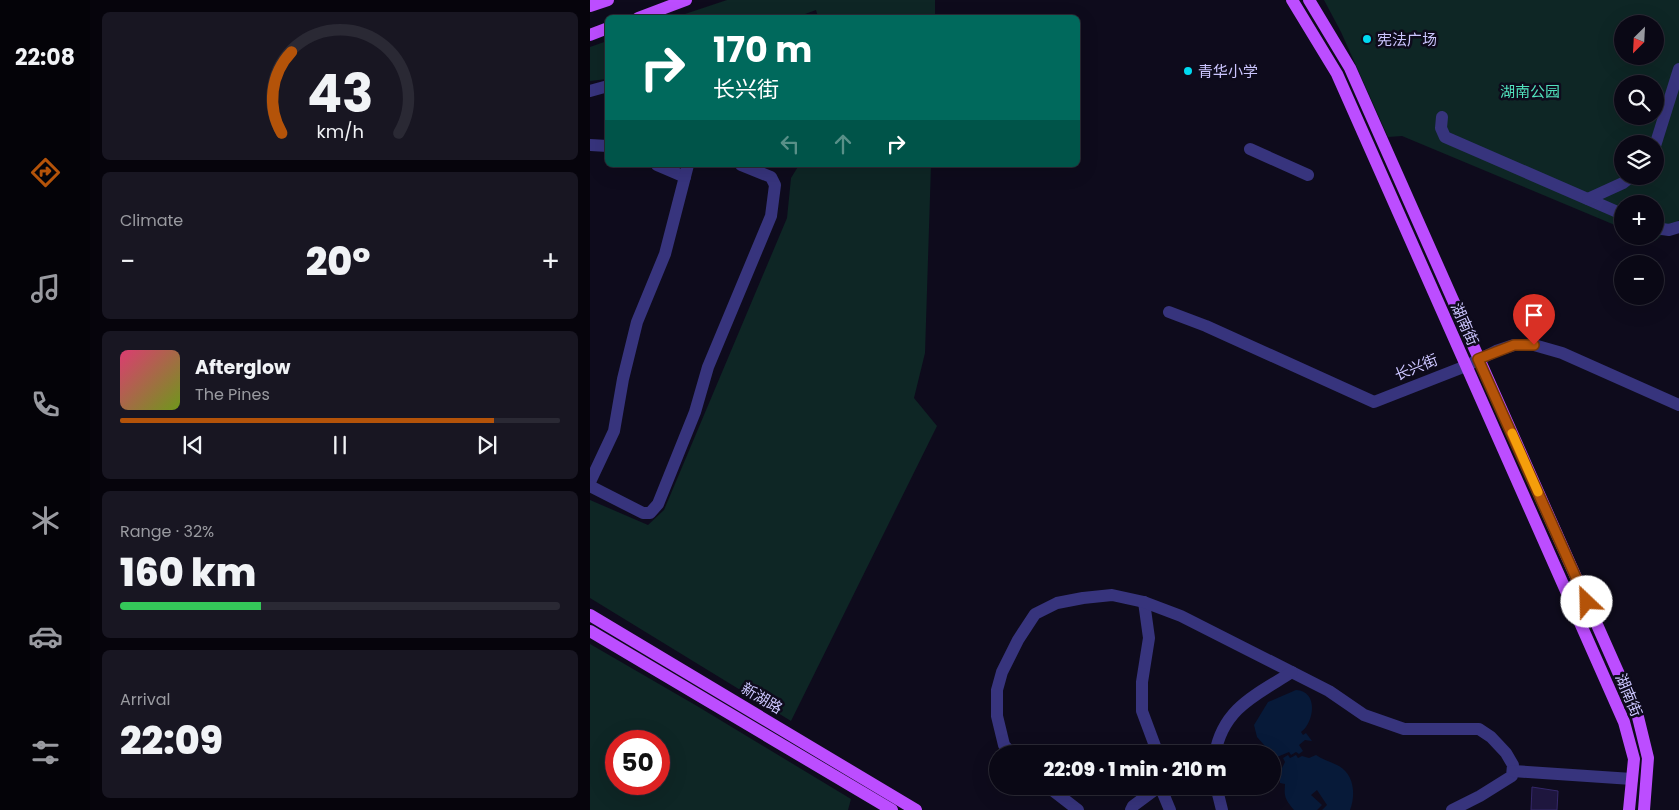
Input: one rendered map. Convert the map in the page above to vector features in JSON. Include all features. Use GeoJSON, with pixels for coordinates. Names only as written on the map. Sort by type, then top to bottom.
{"type":"FeatureCollection","features":[{"type":"Feature","properties":{"kind":"main road"},"geometry":{"type":"LineString","coordinates":[[590,6],[608,0]]}},
{"type":"Feature","properties":{"kind":"main road"},"geometry":{"type":"LineString","coordinates":[[646,15],[686,0]]}},
{"type":"Feature","properties":{"kind":"main road","name":"湖南街"},"geometry":{"type":"LineString","coordinates":[[1292,0],[1337,74],[1624,722],[1634,759],[1629,810]]}},
{"type":"Feature","properties":{"kind":"main road","name":"湖南街"},"geometry":{"type":"LineString","coordinates":[[1309,0],[1350,68],[1638,717],[1648,758],[1644,810]]}},
{"type":"Feature","properties":{"kind":"main road"},"geometry":{"type":"LineString","coordinates":[[590,35],[605,29]]}},
{"type":"Feature","properties":{"kind":"main road","name":"新湖路"},"geometry":{"type":"LineString","coordinates":[[590,615],[916,810]]}},
{"type":"Feature","properties":{"kind":"main road","name":"新湖路"},"geometry":{"type":"LineString","coordinates":[[590,631],[892,810]]}},
{"type":"Feature","properties":{"kind":"street"},"geometry":{"type":"LineString","coordinates":[[1658,135],[1679,69]]}},
{"type":"Feature","properties":{"kind":"street"},"geometry":{"type":"LineString","coordinates":[[590,91],[605,87]]}},
{"type":"Feature","properties":{"kind":"street"},"geometry":{"type":"LineString","coordinates":[[1442,117],[1441,128],[1445,137],[1614,210]]}},
{"type":"Feature","properties":{"kind":"street"},"geometry":{"type":"LineString","coordinates":[[590,145],[605,146]]}},
{"type":"Feature","properties":{"kind":"street"},"geometry":{"type":"LineString","coordinates":[[1250,149],[1308,175]]}},
{"type":"Feature","properties":{"kind":"street"},"geometry":{"type":"LineString","coordinates":[[667,167],[687,171],[665,254],[637,322],[614,432],[590,484],[643,513],[650,513],[658,504],[695,412],[708,367],[772,216],[775,185],[771,177],[746,167]]}},
{"type":"Feature","properties":{"kind":"street"},"geometry":{"type":"LineString","coordinates":[[1588,199],[1619,185]]}},
{"type":"Feature","properties":{"kind":"street"},"geometry":{"type":"LineString","coordinates":[[1664,229],[1679,227]]}},
{"type":"Feature","properties":{"kind":"street","name":"长兴街"},"geometry":{"type":"LineString","coordinates":[[1169,312],[1206,326],[1374,402],[1514,345],[1534,345],[1562,353],[1679,405]]}},
{"type":"Feature","properties":{"kind":"street"},"geometry":{"type":"LineString","coordinates":[[1004,745],[996,716],[997,690],[1002,672],[1035,614],[1057,603],[1112,595],[1144,602],[1181,616],[1329,691],[1364,715],[1404,729],[1479,729],[1491,736],[1506,753],[1513,765],[1512,776],[1480,796],[1452,810]]}},
{"type":"Feature","properties":{"kind":"street"},"geometry":{"type":"LineString","coordinates":[[1144,602],[1148,638],[1142,682],[1142,711],[1155,745]]}},
{"type":"Feature","properties":{"kind":"street"},"geometry":{"type":"LineString","coordinates":[[1217,745],[1218,737],[1226,722],[1240,705],[1292,672]]}},
{"type":"Feature","properties":{"kind":"street"},"geometry":{"type":"LineString","coordinates":[[1513,770],[1632,779]]}},
{"type":"Feature","properties":{"kind":"street"},"geometry":{"type":"LineString","coordinates":[[1059,795],[1078,810]]}},
{"type":"Feature","properties":{"kind":"street"},"geometry":{"type":"LineString","coordinates":[[1130,810],[1148,795]]}},
{"type":"Feature","properties":{"kind":"street"},"geometry":{"type":"LineString","coordinates":[[1164,795],[1170,810]]}},
{"type":"Feature","properties":{"kind":"street"},"geometry":{"type":"LineString","coordinates":[[1218,795],[1222,810]]}},
{"type":"Feature","properties":{"kind":"green space"},"geometry":{"type":"Polygon","coordinates":[[[727,0],[935,0],[935,15],[817,15],[816,10],[802,15],[682,15],[727,0]]]}},
{"type":"Feature","properties":{"kind":"green space","name":"湖南公园"},"geometry":{"type":"Polygon","coordinates":[[[1324,0],[1679,0],[1679,220],[1664,233],[1664,195],[1614,195],[1614,225],[1402,136],[1388,137],[1341,32],[1324,0]]]}},
{"type":"Feature","properties":{"kind":"green space"},"geometry":{"type":"Polygon","coordinates":[[[605,42],[605,79],[590,81],[590,47],[605,42]]]}},
{"type":"Feature","properties":{"kind":"green space"},"geometry":{"type":"Polygon","coordinates":[[[798,167],[931,167],[925,353],[914,398],[937,426],[791,721],[590,598],[590,500],[648,525],[664,510],[787,218],[791,178],[798,167]]]}},
{"type":"Feature","properties":{"kind":"green space"},"geometry":{"type":"Polygon","coordinates":[[[590,644],[851,799],[848,810],[590,810],[590,644]]]}},
{"type":"Feature","properties":{"kind":"water"},"geometry":{"type":"Polygon","coordinates":[[[1296,690],[1303,692],[1311,701],[1312,708],[1309,722],[1301,732],[1303,735],[1306,733],[1312,741],[1305,740],[1299,745],[1303,751],[1299,754],[1296,752],[1291,755],[1289,752],[1281,755],[1281,745],[1264,745],[1257,737],[1254,725],[1268,702],[1296,690]]]}},
{"type":"Feature","properties":{"kind":"water"},"geometry":{"type":"Polygon","coordinates":[[[1288,755],[1290,758],[1296,755],[1298,758],[1302,756],[1309,758],[1316,755],[1339,766],[1348,774],[1351,780],[1353,798],[1350,810],[1322,810],[1327,805],[1317,790],[1311,795],[1322,805],[1317,810],[1294,810],[1286,798],[1285,784],[1281,783],[1281,770],[1285,762],[1283,758],[1288,755]]]}},
{"type":"Feature","properties":{"kind":"building"},"geometry":{"type":"Polygon","coordinates":[[[1532,787],[1558,791],[1557,810],[1531,810],[1532,787]]]}},
{"type":"Feature","properties":{"kind":"slow traffic"},"geometry":{"type":"LineString","coordinates":[[1512,433],[1538,492]]}},
{"type":"Feature","properties":{"kind":"place","name":"宪法广场"},"geometry":{"type":"Point","coordinates":[1367,39]}},
{"type":"Feature","properties":{"kind":"place","name":"青华小学"},"geometry":{"type":"Point","coordinates":[1188,71]}},
{"type":"Feature","properties":{"kind":"route"},"geometry":{"type":"LineString","coordinates":[[1534,345],[1514,345],[1478,359],[1587,602]]}}]}
